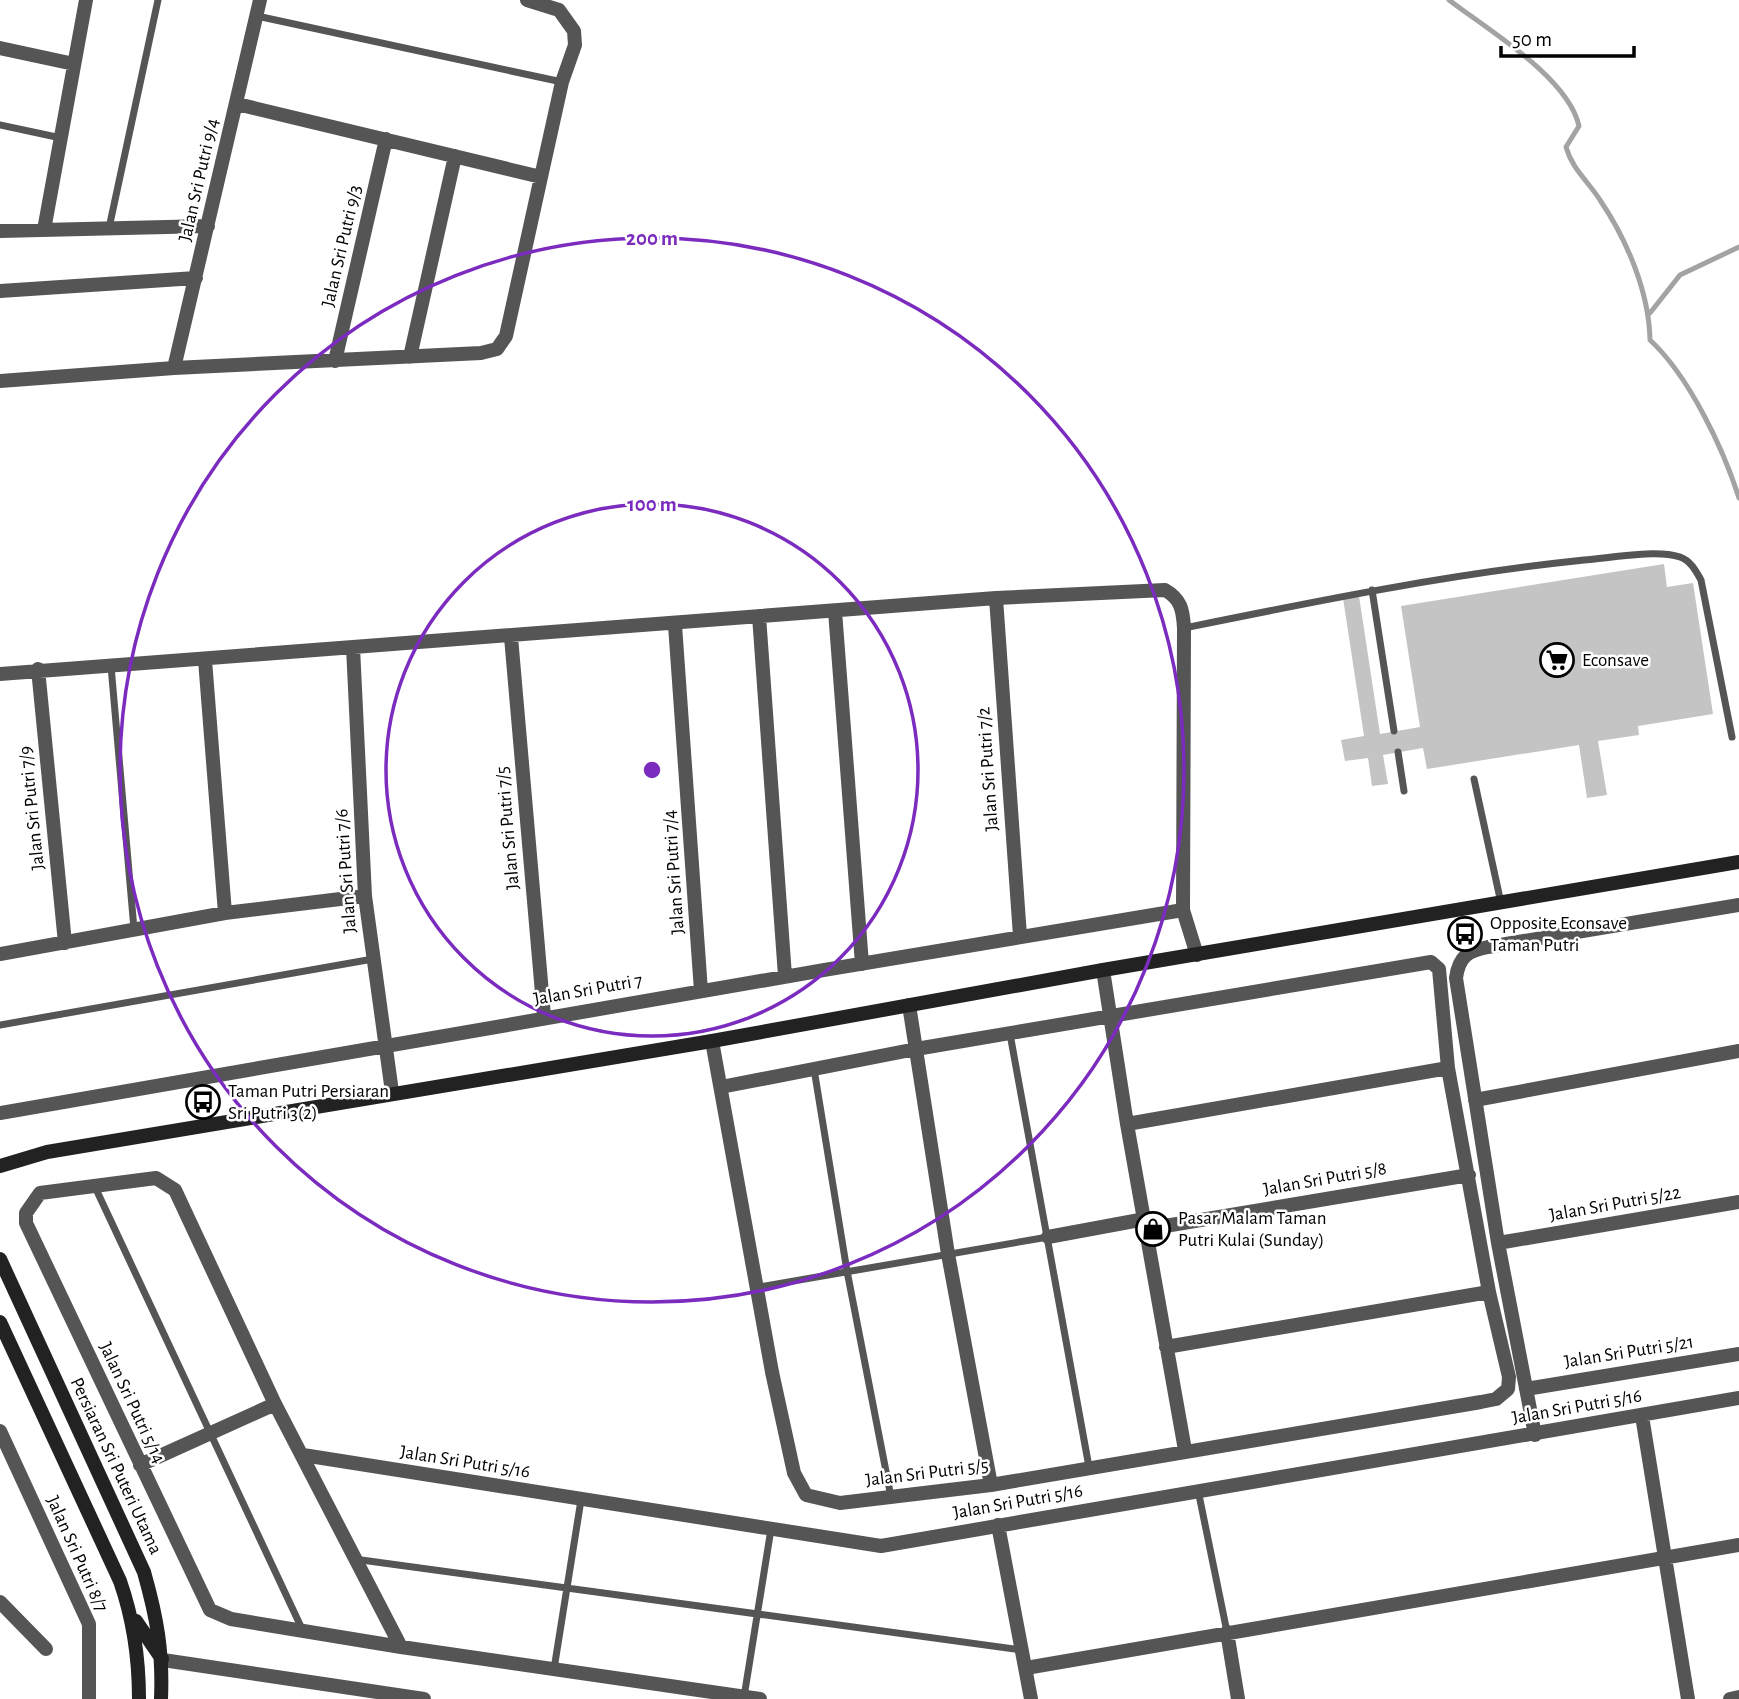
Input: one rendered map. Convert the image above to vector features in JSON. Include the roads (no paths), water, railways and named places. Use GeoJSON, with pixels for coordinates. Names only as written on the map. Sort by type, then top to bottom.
{"type":"FeatureCollection","features":[{"type":"Feature","properties":{"kind":"street"},"geometry":{"type":"LineString","coordinates":[[44,230],[86,0]]}},
{"type":"Feature","properties":{"kind":"street","name":"Jalan Sri Putri 9/4"},"geometry":{"type":"LineString","coordinates":[[174,368],[260,0]]}},
{"type":"Feature","properties":{"kind":"street"},"geometry":{"type":"LineString","coordinates":[[0,381],[174,368],[481,353],[497,349],[506,336],[562,82],[575,45],[574,31],[559,10],[527,0]]}},
{"type":"Feature","properties":{"kind":"street"},"geometry":{"type":"LineString","coordinates":[[0,48],[74,64]]}},
{"type":"Feature","properties":{"kind":"street"},"geometry":{"type":"LineString","coordinates":[[237,104],[541,177]]}},
{"type":"Feature","properties":{"kind":"street","name":"Jalan Sri Putri 9/3"},"geometry":{"type":"LineString","coordinates":[[335,361],[386,139]]}},
{"type":"Feature","properties":{"kind":"street"},"geometry":{"type":"LineString","coordinates":[[410,357],[455,156]]}},
{"type":"Feature","properties":{"kind":"street"},"geometry":{"type":"LineString","coordinates":[[0,231],[208,226]]}},
{"type":"Feature","properties":{"kind":"street"},"geometry":{"type":"LineString","coordinates":[[0,291],[196,278]]}},
{"type":"Feature","properties":{"kind":"street"},"geometry":{"type":"LineString","coordinates":[[0,674],[38,669],[205,660],[675,625],[996,598],[1165,590],[1175,595],[1181,606],[1184,628],[1183,909],[1196,955]]}},
{"type":"Feature","properties":{"kind":"street","name":"Jalan Sri Putri 7/2"},"geometry":{"type":"LineString","coordinates":[[996,598],[1020,936]]}},
{"type":"Feature","properties":{"kind":"street"},"geometry":{"type":"LineString","coordinates":[[835,611],[862,964]]}},
{"type":"Feature","properties":{"kind":"street"},"geometry":{"type":"LineString","coordinates":[[759,616],[785,976]]}},
{"type":"Feature","properties":{"kind":"street","name":"Jalan Sri Putri 7/4"},"geometry":{"type":"LineString","coordinates":[[675,625],[702,990]]}},
{"type":"Feature","properties":{"kind":"street","name":"Jalan Sri Putri 7/5"},"geometry":{"type":"LineString","coordinates":[[511,637],[544,1017]]}},
{"type":"Feature","properties":{"kind":"street","name":"Jalan Sri Putri 7/6"},"geometry":{"type":"LineString","coordinates":[[353,647],[365,896],[392,1092]]}},
{"type":"Feature","properties":{"kind":"street"},"geometry":{"type":"LineString","coordinates":[[205,660],[225,913]]}},
{"type":"Feature","properties":{"kind":"street","name":"Jalan Sri Putri 7/9"},"geometry":{"type":"LineString","coordinates":[[38,669],[65,943]]}},
{"type":"Feature","properties":{"kind":"street"},"geometry":{"type":"LineString","coordinates":[[0,1166],[47,1152],[392,1092],[712,1041],[1103,970],[1739,862]]}},
{"type":"Feature","properties":{"kind":"street"},"geometry":{"type":"LineString","coordinates":[[0,954],[225,913],[365,896]]}},
{"type":"Feature","properties":{"kind":"street"},"geometry":{"type":"LineString","coordinates":[[1535,1435],[1498,1243],[1457,978],[1458,964],[1465,954],[1488,947],[1739,905]]}},
{"type":"Feature","properties":{"kind":"street","name":"Jalan Sri Putri 7"},"geometry":{"type":"LineString","coordinates":[[0,1113],[544,1017],[1183,909]]}},
{"type":"Feature","properties":{"kind":"street"},"geometry":{"type":"LineString","coordinates":[[721,1087],[916,1049],[1431,962],[1439,969],[1448,1068],[1489,1292],[1166,1347]]}},
{"type":"Feature","properties":{"kind":"street"},"geometry":{"type":"LineString","coordinates":[[1103,970],[1127,1124],[1185,1450]]}},
{"type":"Feature","properties":{"kind":"street"},"geometry":{"type":"LineString","coordinates":[[909,1005],[948,1254],[991,1485]]}},
{"type":"Feature","properties":{"kind":"street","name":"Jalan Sri Putri 5/5"},"geometry":{"type":"LineString","coordinates":[[712,1041],[759,1287],[772,1372],[799,1486],[813,1498],[840,1503],[991,1485],[1496,1399],[1508,1389],[1508,1377],[1489,1292]]}},
{"type":"Feature","properties":{"kind":"street"},"geometry":{"type":"LineString","coordinates":[[1475,1100],[1739,1051]]}},
{"type":"Feature","properties":{"kind":"street"},"geometry":{"type":"LineString","coordinates":[[1127,1124],[1448,1068]]}},
{"type":"Feature","properties":{"kind":"street","name":"Jalan Sri Putri 5/8"},"geometry":{"type":"LineString","coordinates":[[1048,1237],[1469,1175]]}},
{"type":"Feature","properties":{"kind":"street"},"geometry":{"type":"LineString","coordinates":[[94,1186],[156,1178],[176,1191],[275,1404],[401,1647]]}},
{"type":"Feature","properties":{"kind":"street","name":"Jalan Sri Putri 5/14"},"geometry":{"type":"LineString","coordinates":[[94,1186],[40,1193],[26,1213],[26,1223],[202,1598],[210,1610],[231,1619],[303,1631]]}},
{"type":"Feature","properties":{"kind":"street","name":"Jalan Sri Putri 5/22"},"geometry":{"type":"LineString","coordinates":[[1498,1243],[1739,1202]]}},
{"type":"Feature","properties":{"kind":"street","name":"Persiaran Sri Puteri Utama"},"geometry":{"type":"LineString","coordinates":[[0,1259],[144,1572],[158,1622],[163,1660],[161,1699]]}},
{"type":"Feature","properties":{"kind":"street"},"geometry":{"type":"LineString","coordinates":[[0,1322],[120,1581],[132,1615],[138,1650],[139,1699]]}},
{"type":"Feature","properties":{"kind":"street","name":"Jalan Sri Putri 5/21"},"geometry":{"type":"LineString","coordinates":[[1526,1389],[1739,1354]]}},
{"type":"Feature","properties":{"kind":"street","name":"Jalan Sri Putri 5/16"},"geometry":{"type":"LineString","coordinates":[[303,1455],[881,1546],[1739,1398]]}},
{"type":"Feature","properties":{"kind":"street"},"geometry":{"type":"LineString","coordinates":[[140,1465],[275,1404]]}},
{"type":"Feature","properties":{"kind":"street"},"geometry":{"type":"LineString","coordinates":[[1642,1416],[1688,1699]]}},
{"type":"Feature","properties":{"kind":"street","name":"Jalan Sri Putri 8/7"},"geometry":{"type":"LineString","coordinates":[[0,1431],[89,1624],[89,1699]]}},
{"type":"Feature","properties":{"kind":"street"},"geometry":{"type":"LineString","coordinates":[[998,1525],[1031,1699]]}},
{"type":"Feature","properties":{"kind":"street"},"geometry":{"type":"LineString","coordinates":[[1027,1668],[1739,1545]]}},
{"type":"Feature","properties":{"kind":"street"},"geometry":{"type":"LineString","coordinates":[[0,1602],[46,1649]]}},
{"type":"Feature","properties":{"kind":"street"},"geometry":{"type":"LineString","coordinates":[[132,1615],[163,1660],[424,1699]]}},
{"type":"Feature","properties":{"kind":"street"},"geometry":{"type":"LineString","coordinates":[[303,1631],[760,1699]]}},
{"type":"Feature","properties":{"kind":"street"},"geometry":{"type":"LineString","coordinates":[[1227,1632],[1238,1699]]}},
{"type":"Feature","properties":{"kind":"street"},"geometry":{"type":"LineString","coordinates":[[1730,1699],[1739,1697]]}},
{"type":"Feature","properties":{"kind":"lane"},"geometry":{"type":"LineString","coordinates":[[109,228],[159,0]]}},
{"type":"Feature","properties":{"kind":"lane"},"geometry":{"type":"LineString","coordinates":[[257,16],[562,82]]}},
{"type":"Feature","properties":{"kind":"lane"},"geometry":{"type":"LineString","coordinates":[[0,125],[61,138]]}},
{"type":"Feature","properties":{"kind":"lane"},"geometry":{"type":"LineString","coordinates":[[1184,628],[1371,590],[1501,569],[1626,556],[1684,558],[1701,580],[1732,737]]}},
{"type":"Feature","properties":{"kind":"lane"},"geometry":{"type":"LineString","coordinates":[[1371,590],[1394,731]]}},
{"type":"Feature","properties":{"kind":"lane"},"geometry":{"type":"LineString","coordinates":[[111,665],[134,930]]}},
{"type":"Feature","properties":{"kind":"lane"},"geometry":{"type":"LineString","coordinates":[[1398,752],[1404,791]]}},
{"type":"Feature","properties":{"kind":"lane"},"geometry":{"type":"LineString","coordinates":[[1474,779],[1501,904]]}},
{"type":"Feature","properties":{"kind":"lane"},"geometry":{"type":"LineString","coordinates":[[0,1025],[373,959]]}},
{"type":"Feature","properties":{"kind":"lane"},"geometry":{"type":"LineString","coordinates":[[1010,1033],[1089,1467]]}},
{"type":"Feature","properties":{"kind":"lane"},"geometry":{"type":"LineString","coordinates":[[814,1069],[847,1271],[891,1497]]}},
{"type":"Feature","properties":{"kind":"lane"},"geometry":{"type":"LineString","coordinates":[[94,1186],[303,1631]]}},
{"type":"Feature","properties":{"kind":"lane"},"geometry":{"type":"LineString","coordinates":[[759,1287],[1048,1237]]}},
{"type":"Feature","properties":{"kind":"lane"},"geometry":{"type":"LineString","coordinates":[[1198,1490],[1227,1632]]}},
{"type":"Feature","properties":{"kind":"lane"},"geometry":{"type":"LineString","coordinates":[[554,1670],[581,1500]]}},
{"type":"Feature","properties":{"kind":"lane"},"geometry":{"type":"LineString","coordinates":[[744,1697],[771,1530]]}},
{"type":"Feature","properties":{"kind":"lane"},"geometry":{"type":"LineString","coordinates":[[354,1559],[1023,1650]]}},
{"type":"Feature","properties":{"kind":"waterway"},"geometry":{"type":"LineString","coordinates":[[1449,0],[1525,56],[1560,90],[1572,108],[1579,126],[1566,147],[1569,155],[1619,232],[1641,285],[1650,340],[1678,373],[1703,414],[1724,457],[1739,498]]}},
{"type":"Feature","properties":{"kind":"waterway"},"geometry":{"type":"LineString","coordinates":[[1650,313],[1680,275],[1739,247]]}},
{"type":"Feature","properties":{"kind":"place","name":"Econsave"},"geometry":{"type":"Point","coordinates":[1557,660]}},
{"type":"Feature","properties":{"kind":"place","name":"Opposite Econsave Taman Putri"},"geometry":{"type":"Point","coordinates":[1465,934]}},
{"type":"Feature","properties":{"kind":"place","name":"Taman Putri Persiaran Sri Putri 3(2)"},"geometry":{"type":"Point","coordinates":[203,1102]}},
{"type":"Feature","properties":{"kind":"place","name":"Pasar Malam Taman Putri Kulai (Sunday)"},"geometry":{"type":"Point","coordinates":[1153,1229]}}]}
